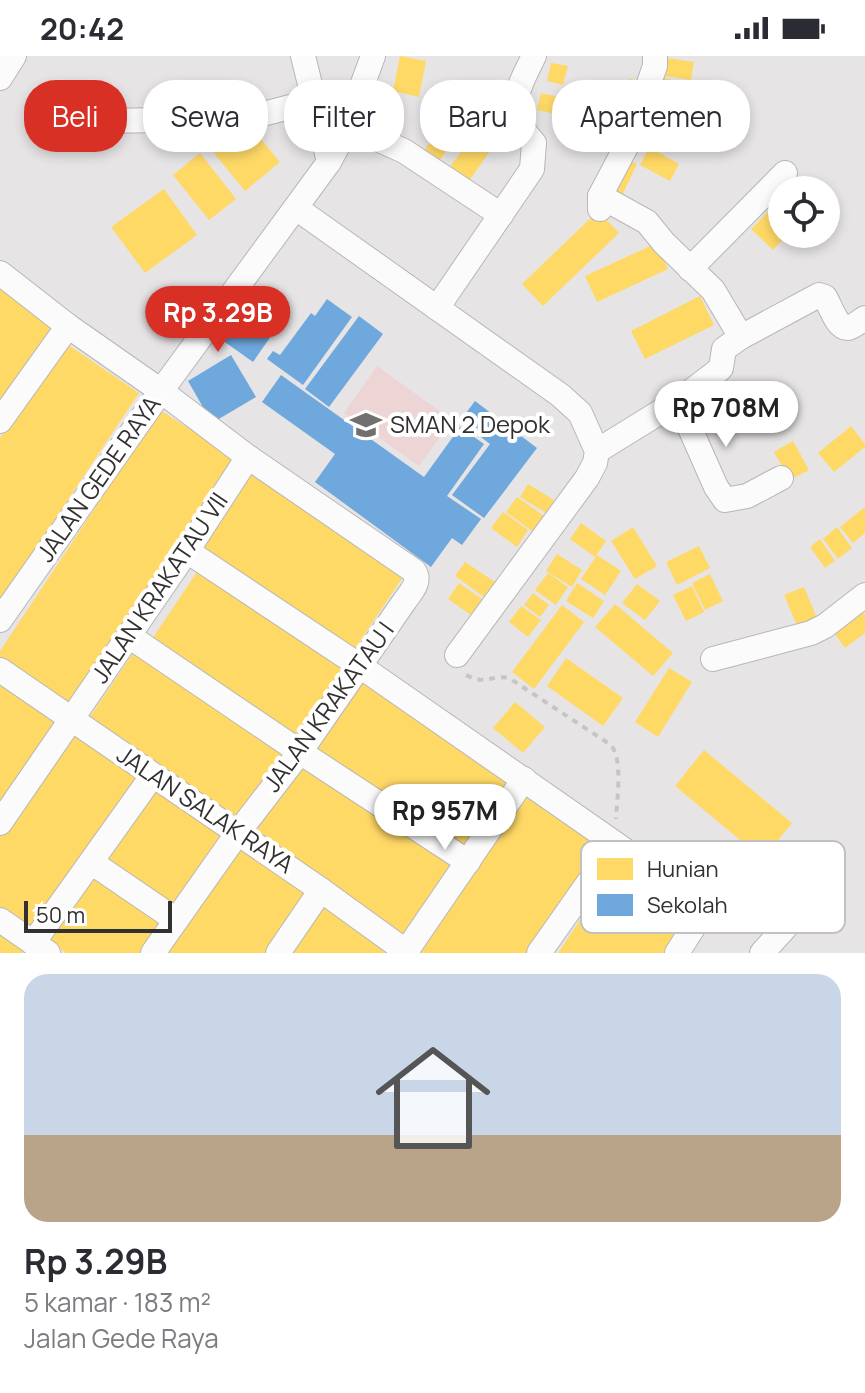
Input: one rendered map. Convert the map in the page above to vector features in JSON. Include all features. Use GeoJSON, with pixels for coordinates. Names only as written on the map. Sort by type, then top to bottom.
{"type":"FeatureCollection","features":[{"type":"Feature","properties":{"kind":"street"},"geometry":{"type":"LineString","coordinates":[[0,78],[14,56]]}},
{"type":"Feature","properties":{"kind":"street"},"geometry":{"type":"LineString","coordinates":[[303,56],[308,80]]}},
{"type":"Feature","properties":{"kind":"street","name":"JALAN GEDE RAYA"},"geometry":{"type":"LineString","coordinates":[[364,80],[373,56]]}},
{"type":"Feature","properties":{"kind":"street"},"geometry":{"type":"LineString","coordinates":[[437,308],[532,169],[534,143],[518,123],[515,113],[522,81],[534,56]]}},
{"type":"Feature","properties":{"kind":"street"},"geometry":{"type":"LineString","coordinates":[[655,56],[655,66],[628,143],[600,202],[647,222],[664,243],[713,290],[741,337]]}},
{"type":"Feature","properties":{"kind":"street"},"geometry":{"type":"LineString","coordinates":[[127,121],[214,119],[259,115],[284,109]]}},
{"type":"Feature","properties":{"kind":"street"},"geometry":{"type":"LineString","coordinates":[[404,151],[501,215]]}},
{"type":"Feature","properties":{"kind":"street"},"geometry":{"type":"LineString","coordinates":[[326,152],[329,162]]}},
{"type":"Feature","properties":{"kind":"street","name":"JALAN GEDE RAYA"},"geometry":{"type":"LineString","coordinates":[[0,620],[334,152]]}},
{"type":"Feature","properties":{"kind":"street"},"geometry":{"type":"LineString","coordinates":[[690,269],[785,173]]}},
{"type":"Feature","properties":{"kind":"street"},"geometry":{"type":"LineString","coordinates":[[296,208],[560,395],[580,413],[597,451],[587,478],[457,655]]}},
{"type":"Feature","properties":{"kind":"street"},"geometry":{"type":"LineString","coordinates":[[0,273],[248,457]]}},
{"type":"Feature","properties":{"kind":"street"},"geometry":{"type":"LineString","coordinates":[[597,451],[678,401],[721,368],[724,349],[741,337],[822,295],[840,326],[850,327],[865,318]]}},
{"type":"Feature","properties":{"kind":"street"},"geometry":{"type":"LineString","coordinates":[[1,418],[68,326]]}},
{"type":"Feature","properties":{"kind":"street"},"geometry":{"type":"LineString","coordinates":[[678,401],[716,487],[725,500],[747,496],[781,478]]}},
{"type":"Feature","properties":{"kind":"street","name":"JALAN KRAKATAU VII"},"geometry":{"type":"LineString","coordinates":[[0,823],[248,457]]}},
{"type":"Feature","properties":{"kind":"street","name":"JALAN KRAKATAU I"},"geometry":{"type":"LineString","coordinates":[[153,953],[237,834],[300,752],[417,579],[414,571],[248,457]]}},
{"type":"Feature","properties":{"kind":"street"},"geometry":{"type":"LineString","coordinates":[[187,551],[360,666],[609,841]]}},
{"type":"Feature","properties":{"kind":"street"},"geometry":{"type":"LineString","coordinates":[[713,659],[811,633],[865,595]]}},
{"type":"Feature","properties":{"kind":"street"},"geometry":{"type":"LineString","coordinates":[[129,636],[468,862]]}},
{"type":"Feature","properties":{"kind":"street","name":"JALAN SALAK RAYA"},"geometry":{"type":"LineString","coordinates":[[0,670],[321,890],[406,953]]}},
{"type":"Feature","properties":{"kind":"street"},"geometry":{"type":"LineString","coordinates":[[0,920],[41,948],[91,862],[153,775]]}},
{"type":"Feature","properties":{"kind":"street"},"geometry":{"type":"LineString","coordinates":[[406,953],[524,779]]}},
{"type":"Feature","properties":{"kind":"street"},"geometry":{"type":"LineString","coordinates":[[91,862],[176,920]]}},
{"type":"Feature","properties":{"kind":"street"},"geometry":{"type":"LineString","coordinates":[[278,953],[321,890]]}},
{"type":"Feature","properties":{"kind":"street"},"geometry":{"type":"LineString","coordinates":[[539,953],[581,893]]}},
{"type":"Feature","properties":{"kind":"street"},"geometry":{"type":"LineString","coordinates":[[677,953],[690,933]]}},
{"type":"Feature","properties":{"kind":"street"},"geometry":{"type":"LineString","coordinates":[[762,953],[780,933]]}},
{"type":"Feature","properties":{"kind":"path"},"geometry":{"type":"LineString","coordinates":[[457,655],[454,663],[461,673],[481,681],[509,678],[611,745],[616,751],[618,773],[615,841]]}},
{"type":"Feature","properties":{"kind":"shaded area"},"geometry":{"type":"Polygon","coordinates":[[[377,366],[452,420],[419,466],[344,413],[377,366]]]}},
{"type":"Feature","properties":{"kind":"building: Hunian"},"geometry":{"type":"Polygon","coordinates":[[[400,56],[426,61],[419,97],[404,94],[404,80],[395,80],[400,56]]]}},
{"type":"Feature","properties":{"kind":"building: Hunian"},"geometry":{"type":"Polygon","coordinates":[[[668,58],[694,62],[691,80],[665,76],[668,58]]]}},
{"type":"Feature","properties":{"kind":"building: Hunian"},"geometry":{"type":"Polygon","coordinates":[[[551,63],[568,66],[564,80],[547,81],[551,63]]]}},
{"type":"Feature","properties":{"kind":"building: Hunian"},"geometry":{"type":"Polygon","coordinates":[[[541,93],[552,95],[552,113],[537,110],[541,93]]]}},
{"type":"Feature","properties":{"kind":"building: Hunian"},"geometry":{"type":"Polygon","coordinates":[[[268,148],[280,162],[245,191],[214,153],[268,152],[268,148]]]}},
{"type":"Feature","properties":{"kind":"building: Hunian"},"geometry":{"type":"Polygon","coordinates":[[[428,152],[445,152],[440,160],[428,152]]]}},
{"type":"Feature","properties":{"kind":"building: Hunian"},"geometry":{"type":"Polygon","coordinates":[[[461,152],[489,152],[469,181],[450,167],[461,152]]]}},
{"type":"Feature","properties":{"kind":"building: Hunian"},"geometry":{"type":"Polygon","coordinates":[[[646,152],[658,152],[679,164],[670,181],[640,165],[646,152]]]}},
{"type":"Feature","properties":{"kind":"building: Hunian"},"geometry":{"type":"Polygon","coordinates":[[[200,153],[236,199],[209,220],[173,175],[200,153]]]}},
{"type":"Feature","properties":{"kind":"building: Hunian"},"geometry":{"type":"Polygon","coordinates":[[[623,158],[637,164],[619,202],[605,195],[623,158]]]}},
{"type":"Feature","properties":{"kind":"building: Hunian"},"geometry":{"type":"Polygon","coordinates":[[[164,189],[197,235],[145,273],[111,227],[164,189]]]}},
{"type":"Feature","properties":{"kind":"building: Hunian"},"geometry":{"type":"Polygon","coordinates":[[[598,211],[619,233],[543,306],[522,284],[598,211]]]}},
{"type":"Feature","properties":{"kind":"building: Hunian"},"geometry":{"type":"Polygon","coordinates":[[[768,212],[768,245],[751,229],[768,212]]]}},
{"type":"Feature","properties":{"kind":"building: Hunian"},"geometry":{"type":"Polygon","coordinates":[[[657,243],[668,269],[597,302],[585,276],[657,243]]]}},
{"type":"Feature","properties":{"kind":"building: Hunian"},"geometry":{"type":"Polygon","coordinates":[[[0,288],[56,333],[0,404],[0,288]]]}},
{"type":"Feature","properties":{"kind":"building: Hunian"},"geometry":{"type":"Polygon","coordinates":[[[700,296],[714,325],[645,359],[631,331],[700,296]]]}},
{"type":"Feature","properties":{"kind":"building: Hunian"},"geometry":{"type":"Polygon","coordinates":[[[64,342],[139,393],[0,602],[0,438],[64,342]]]}},
{"type":"Feature","properties":{"kind":"building: Hunian"},"geometry":{"type":"Polygon","coordinates":[[[734,381],[750,405],[728,420],[712,396],[734,381]]]}},
{"type":"Feature","properties":{"kind":"building: Hunian"},"geometry":{"type":"Polygon","coordinates":[[[160,410],[238,460],[68,712],[0,666],[0,651],[160,410]]]}},
{"type":"Feature","properties":{"kind":"building: Hunian"},"geometry":{"type":"Polygon","coordinates":[[[851,426],[865,447],[834,472],[818,453],[851,426]]]}},
{"type":"Feature","properties":{"kind":"building: Hunian"},"geometry":{"type":"Polygon","coordinates":[[[793,441],[809,470],[790,480],[774,452],[793,441]]]}},
{"type":"Feature","properties":{"kind":"building: Hunian"},"geometry":{"type":"Polygon","coordinates":[[[250,469],[405,574],[352,653],[197,547],[250,469]]]}},
{"type":"Feature","properties":{"kind":"building: Hunian"},"geometry":{"type":"Polygon","coordinates":[[[528,484],[554,500],[546,513],[520,497],[528,484]]]}},
{"type":"Feature","properties":{"kind":"building: Hunian"},"geometry":{"type":"Polygon","coordinates":[[[517,497],[547,518],[536,534],[506,512],[517,497]]]}},
{"type":"Feature","properties":{"kind":"building: Hunian"},"geometry":{"type":"Polygon","coordinates":[[[865,507],[865,533],[853,543],[840,527],[865,507]]]}},
{"type":"Feature","properties":{"kind":"building: Hunian"},"geometry":{"type":"Polygon","coordinates":[[[503,512],[528,530],[517,547],[491,528],[503,512]]]}},
{"type":"Feature","properties":{"kind":"building: Hunian"},"geometry":{"type":"Polygon","coordinates":[[[581,523],[606,541],[595,557],[570,539],[581,523]]]}},
{"type":"Feature","properties":{"kind":"building: Hunian"},"geometry":{"type":"Polygon","coordinates":[[[633,527],[657,566],[635,579],[611,541],[633,527]]]}},
{"type":"Feature","properties":{"kind":"building: Hunian"},"geometry":{"type":"Polygon","coordinates":[[[837,527],[852,548],[838,559],[823,539],[837,527]]]}},
{"type":"Feature","properties":{"kind":"building: Hunian"},"geometry":{"type":"Polygon","coordinates":[[[820,539],[835,561],[825,568],[810,547],[820,539]]]}},
{"type":"Feature","properties":{"kind":"building: Hunian"},"geometry":{"type":"Polygon","coordinates":[[[699,546],[710,568],[677,585],[666,562],[699,546]]]}},
{"type":"Feature","properties":{"kind":"building: Hunian"},"geometry":{"type":"Polygon","coordinates":[[[557,554],[582,570],[572,587],[546,571],[557,554]]]}},
{"type":"Feature","properties":{"kind":"building: Hunian"},"geometry":{"type":"Polygon","coordinates":[[[597,555],[621,571],[605,595],[581,579],[597,555]]]}},
{"type":"Feature","properties":{"kind":"building: Hunian"},"geometry":{"type":"Polygon","coordinates":[[[465,562],[495,582],[484,597],[455,576],[465,562]]]}},
{"type":"Feature","properties":{"kind":"building: Hunian"},"geometry":{"type":"Polygon","coordinates":[[[201,566],[351,669],[298,747],[148,645],[201,566]]]}},
{"type":"Feature","properties":{"kind":"building: Hunian"},"geometry":{"type":"Polygon","coordinates":[[[548,573],[568,587],[556,605],[535,590],[548,573]]]}},
{"type":"Feature","properties":{"kind":"building: Hunian"},"geometry":{"type":"Polygon","coordinates":[[[710,574],[723,601],[705,610],[692,583],[710,574]]]}},
{"type":"Feature","properties":{"kind":"building: Hunian"},"geometry":{"type":"Polygon","coordinates":[[[459,583],[482,599],[471,615],[448,599],[459,583]]]}},
{"type":"Feature","properties":{"kind":"building: Hunian"},"geometry":{"type":"Polygon","coordinates":[[[577,583],[604,601],[593,618],[566,601],[577,583]]]}},
{"type":"Feature","properties":{"kind":"building: Hunian"},"geometry":{"type":"Polygon","coordinates":[[[637,584],[660,601],[645,620],[622,603],[637,584]]]}},
{"type":"Feature","properties":{"kind":"building: Hunian"},"geometry":{"type":"Polygon","coordinates":[[[692,586],[704,612],[686,621],[673,595],[692,586]]]}},
{"type":"Feature","properties":{"kind":"building: Hunian"},"geometry":{"type":"Polygon","coordinates":[[[804,587],[820,625],[800,633],[784,595],[804,587]]]}},
{"type":"Feature","properties":{"kind":"building: Hunian"},"geometry":{"type":"Polygon","coordinates":[[[533,593],[549,605],[540,617],[524,605],[533,593]]]}},
{"type":"Feature","properties":{"kind":"building: Hunian"},"geometry":{"type":"Polygon","coordinates":[[[615,604],[673,653],[653,676],[595,627],[615,604]]]}},
{"type":"Feature","properties":{"kind":"building: Hunian"},"geometry":{"type":"Polygon","coordinates":[[[562,605],[584,622],[534,689],[512,672],[562,605]]]}},
{"type":"Feature","properties":{"kind":"building: Hunian"},"geometry":{"type":"Polygon","coordinates":[[[521,606],[541,620],[528,637],[509,622],[521,606]]]}},
{"type":"Feature","properties":{"kind":"building: Hunian"},"geometry":{"type":"Polygon","coordinates":[[[860,609],[865,615],[865,633],[845,648],[832,630],[860,609]]]}},
{"type":"Feature","properties":{"kind":"building: Hunian"},"geometry":{"type":"Polygon","coordinates":[[[138,646],[293,752],[239,830],[85,724],[138,646]]]}},
{"type":"Feature","properties":{"kind":"building: Hunian"},"geometry":{"type":"Polygon","coordinates":[[[566,658],[623,698],[603,726],[547,686],[566,658]]]}},
{"type":"Feature","properties":{"kind":"building: Hunian"},"geometry":{"type":"Polygon","coordinates":[[[669,668],[692,682],[658,737],[635,722],[669,668]]]}},
{"type":"Feature","properties":{"kind":"building: Hunian"},"geometry":{"type":"Polygon","coordinates":[[[362,673],[517,778],[464,856],[309,751],[362,673]]]}},
{"type":"Feature","properties":{"kind":"building: Hunian"},"geometry":{"type":"Polygon","coordinates":[[[0,676],[61,717],[0,809],[0,676]]]}},
{"type":"Feature","properties":{"kind":"building: Hunian"},"geometry":{"type":"Polygon","coordinates":[[[515,702],[545,727],[523,753],[493,728],[515,702]]]}},
{"type":"Feature","properties":{"kind":"building: Hunian"},"geometry":{"type":"Polygon","coordinates":[[[71,725],[147,776],[32,932],[0,908],[0,833],[71,725]]]}},
{"type":"Feature","properties":{"kind":"building: Hunian"},"geometry":{"type":"Polygon","coordinates":[[[704,750],[792,823],[778,841],[741,841],[675,786],[704,750]]]}},
{"type":"Feature","properties":{"kind":"building: Hunian"},"geometry":{"type":"Polygon","coordinates":[[[302,756],[457,861],[404,939],[249,834],[302,756]]]}},
{"type":"Feature","properties":{"kind":"building: Hunian"},"geometry":{"type":"Polygon","coordinates":[[[156,782],[231,832],[180,910],[104,859],[156,782]]]}},
{"type":"Feature","properties":{"kind":"building: Hunian"},"geometry":{"type":"Polygon","coordinates":[[[527,793],[600,841],[581,841],[581,876],[530,953],[421,953],[527,793]]]}},
{"type":"Feature","properties":{"kind":"building: Hunian"},"geometry":{"type":"Polygon","coordinates":[[[237,836],[313,887],[269,953],[159,953],[237,836]]]}},
{"type":"Feature","properties":{"kind":"building: Hunian"},"geometry":{"type":"Polygon","coordinates":[[[91,869],[166,919],[144,953],[66,953],[44,938],[91,869]]]}},
{"type":"Feature","properties":{"kind":"building: Hunian"},"geometry":{"type":"Polygon","coordinates":[[[322,897],[394,953],[285,953],[322,897]]]}},
{"type":"Feature","properties":{"kind":"building: Hunian"},"geometry":{"type":"Polygon","coordinates":[[[581,919],[581,933],[681,933],[668,953],[558,953],[581,919]]]}},
{"type":"Feature","properties":{"kind":"building: Hunian"},"geometry":{"type":"Polygon","coordinates":[[[0,933],[30,953],[0,953],[0,933]]]}},
{"type":"Feature","properties":{"kind":"building: Sekolah"},"geometry":{"type":"Polygon","coordinates":[[[255,294],[285,316],[253,362],[222,340],[255,294]]]}},
{"type":"Feature","properties":{"kind":"building: Sekolah"},"geometry":{"type":"Polygon","coordinates":[[[327,299],[352,317],[303,385],[267,359],[273,351],[280,355],[311,313],[315,316],[327,299]]]}},
{"type":"Feature","properties":{"kind":"building: Sekolah"},"geometry":{"type":"Polygon","coordinates":[[[359,316],[383,334],[329,407],[305,389],[359,316]]]}},
{"type":"Feature","properties":{"kind":"building: Sekolah"},"geometry":{"type":"Polygon","coordinates":[[[231,355],[256,397],[212,423],[188,381],[231,355]]]}},
{"type":"Feature","properties":{"kind":"building: Sekolah"},"geometry":{"type":"Polygon","coordinates":[[[281,375],[424,477],[460,427],[484,444],[447,496],[481,519],[462,545],[452,538],[431,567],[315,482],[335,454],[262,402],[281,375]]]}},
{"type":"Feature","properties":{"kind":"building: Sekolah"},"geometry":{"type":"Polygon","coordinates":[[[475,401],[537,448],[484,518],[452,495],[490,444],[460,421],[475,401]]]}},
{"type":"Feature","properties":{"kind":"place","name":"SMAN 2 Depok"},"geometry":{"type":"Point","coordinates":[366,425]}}]}
